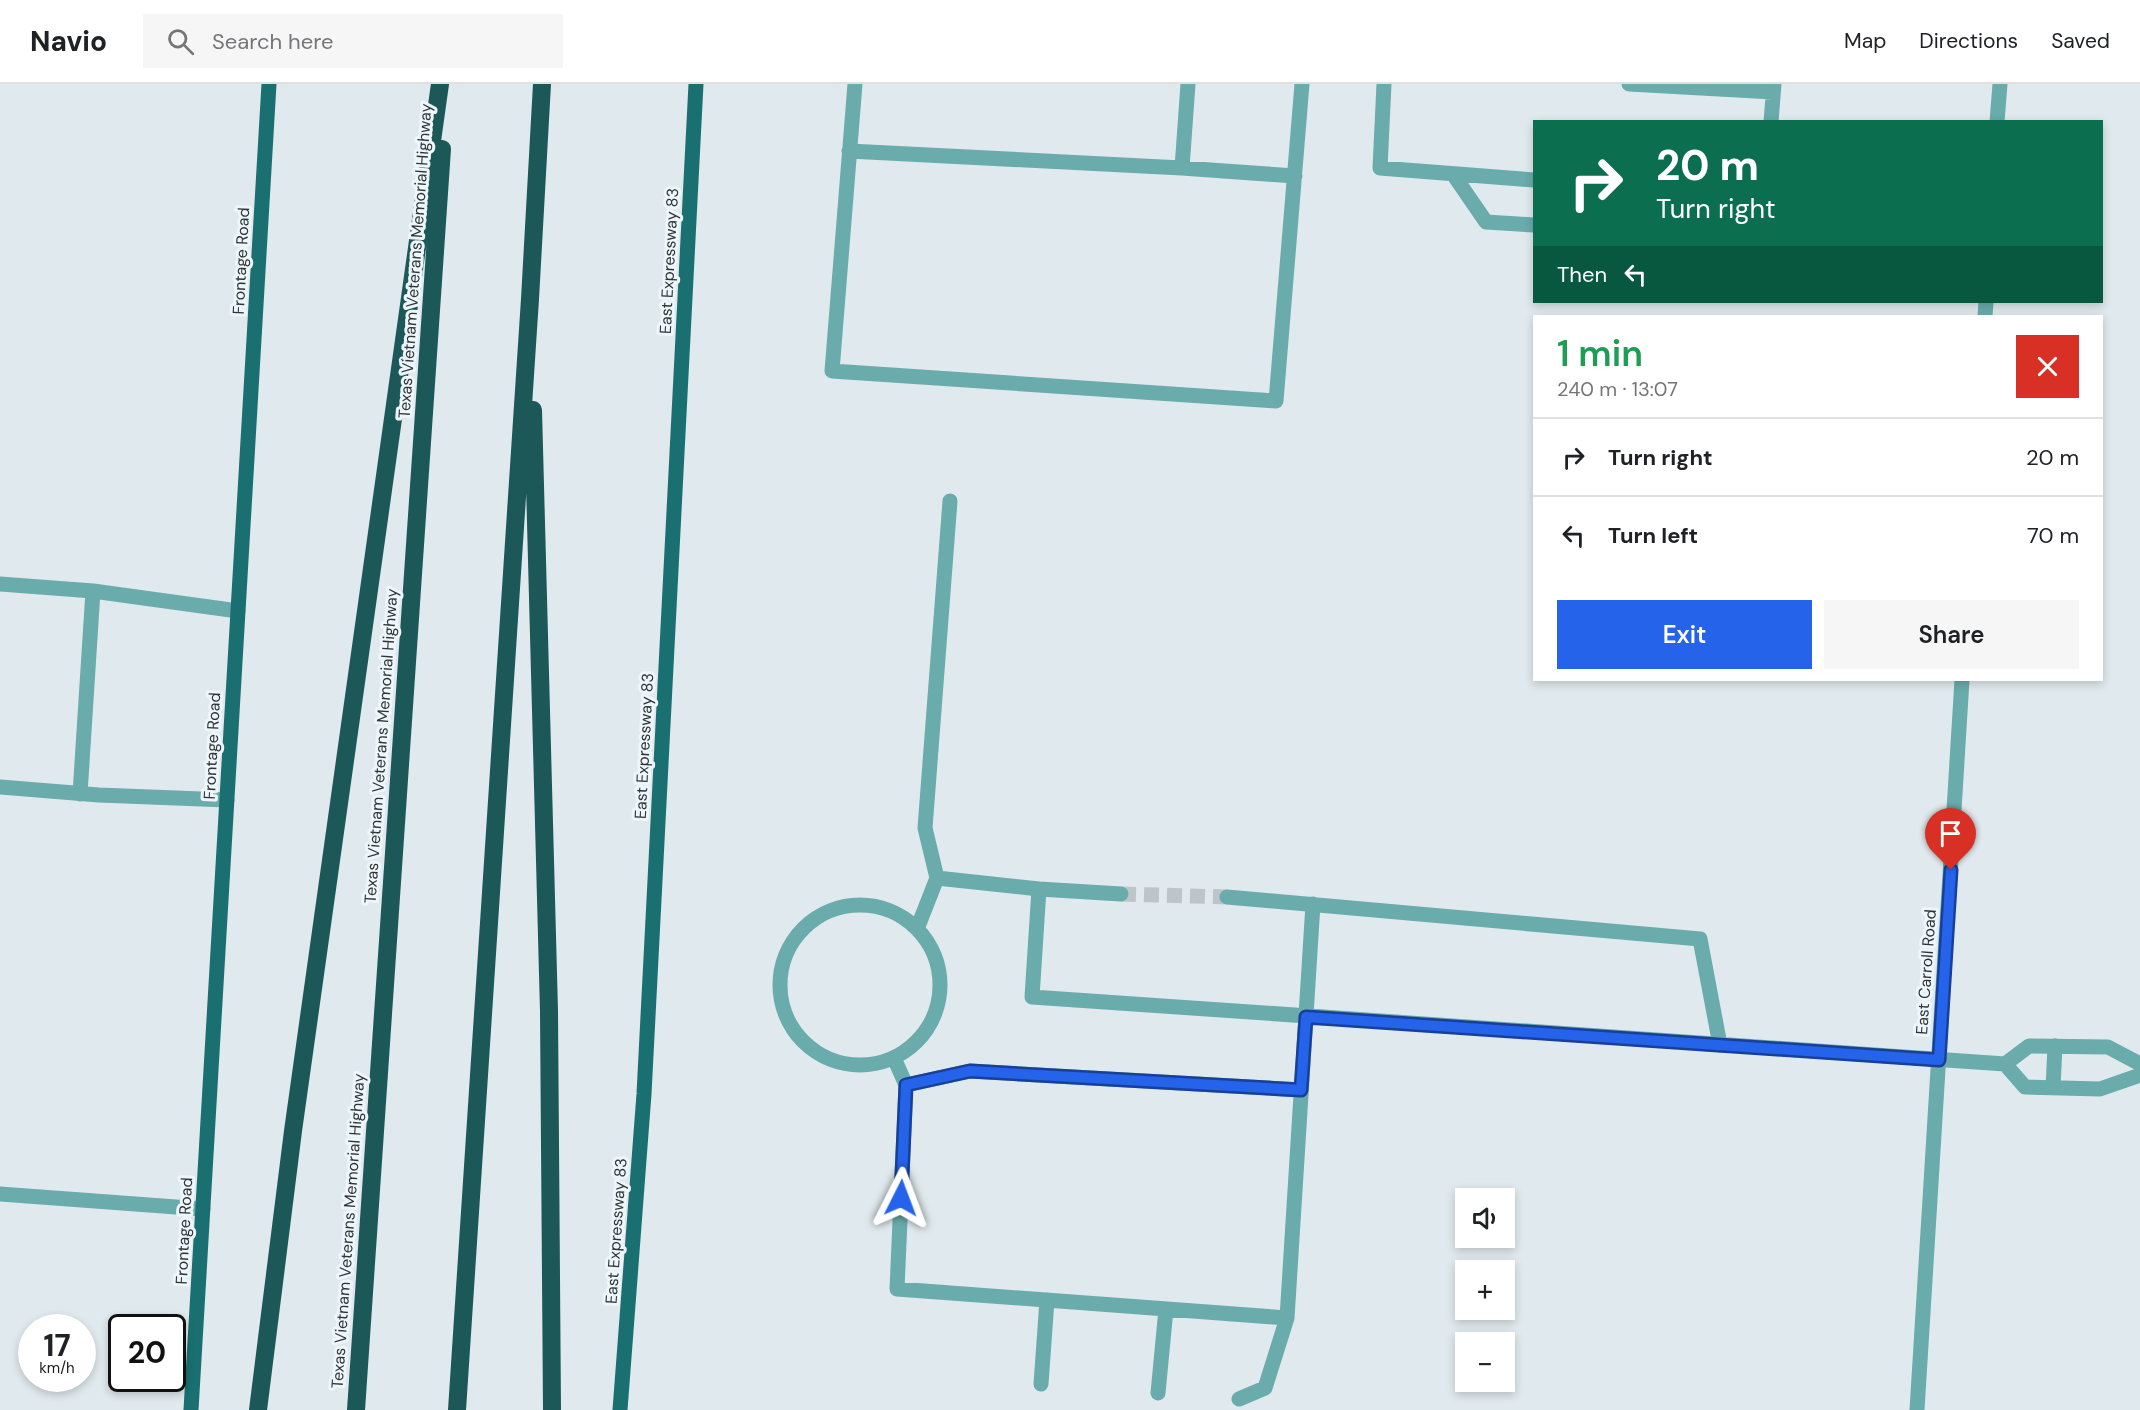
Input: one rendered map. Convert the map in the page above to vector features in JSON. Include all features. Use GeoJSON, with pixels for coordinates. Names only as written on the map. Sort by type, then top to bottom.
{"type":"FeatureCollection","features":[{"type":"Feature","properties":{"kind":"highway"},"geometry":{"type":"LineString","coordinates":[[258,1410],[293,1131],[440,84]]}},
{"type":"Feature","properties":{"kind":"highway","name":"Texas Vietnam Veterans Memorial Highway"},"geometry":{"type":"LineString","coordinates":[[356,1410],[446,84]]}},
{"type":"Feature","properties":{"kind":"highway"},"geometry":{"type":"LineString","coordinates":[[457,1410],[542,84]]}},
{"type":"Feature","properties":{"kind":"highway"},"geometry":{"type":"LineString","coordinates":[[530,299],[549,1011],[552,1410]]}},
{"type":"Feature","properties":{"kind":"main road","name":"Frontage Road"},"geometry":{"type":"LineString","coordinates":[[191,1410],[269,84]]}},
{"type":"Feature","properties":{"kind":"main road","name":"East Expressway 83"},"geometry":{"type":"LineString","coordinates":[[620,1410],[644,1095],[696,84]]}},
{"type":"Feature","properties":{"kind":"street"},"geometry":{"type":"LineString","coordinates":[[855,84],[831,372],[1276,401],[1302,84]]}},
{"type":"Feature","properties":{"kind":"street"},"geometry":{"type":"LineString","coordinates":[[1182,168],[1188,84]]}},
{"type":"Feature","properties":{"kind":"street"},"geometry":{"type":"LineString","coordinates":[[1384,84],[1380,168],[1533,180]]}},
{"type":"Feature","properties":{"kind":"street"},"geometry":{"type":"LineString","coordinates":[[1629,84],[1773,88],[1771,120]]}},
{"type":"Feature","properties":{"kind":"street"},"geometry":{"type":"LineString","coordinates":[[1997,120],[2000,84]]}},
{"type":"Feature","properties":{"kind":"street"},"geometry":{"type":"LineString","coordinates":[[849,151],[1295,176]]}},
{"type":"Feature","properties":{"kind":"street"},"geometry":{"type":"LineString","coordinates":[[1454,174],[1486,222],[1533,225]]}},
{"type":"Feature","properties":{"kind":"street"},"geometry":{"type":"LineString","coordinates":[[918,929],[937,878],[925,828],[950,501]]}},
{"type":"Feature","properties":{"kind":"street"},"geometry":{"type":"LineString","coordinates":[[0,584],[93,591],[238,611]]}},
{"type":"Feature","properties":{"kind":"street"},"geometry":{"type":"LineString","coordinates":[[80,794],[93,591]]}},
{"type":"Feature","properties":{"kind":"street","name":"East Carroll Road"},"geometry":{"type":"LineString","coordinates":[[1917,1410],[1962,681]]}},
{"type":"Feature","properties":{"kind":"street"},"geometry":{"type":"LineString","coordinates":[[0,787],[80,794],[227,800]]}},
{"type":"Feature","properties":{"kind":"street"},"geometry":{"type":"LineString","coordinates":[[937,878],[1121,894]]}},
{"type":"Feature","properties":{"kind":"street"},"geometry":{"type":"LineString","coordinates":[[1039,888],[1032,997],[2005,1064],[2029,1046],[2108,1047],[2140,1064]]}},
{"type":"Feature","properties":{"kind":"street"},"geometry":{"type":"LineString","coordinates":[[1227,897],[1700,939],[1720,1045]]}},
{"type":"Feature","properties":{"kind":"street"},"geometry":{"type":"LineString","coordinates":[[1239,1399],[1265,1388],[1287,1318],[1313,904]]}},
{"type":"Feature","properties":{"kind":"street"},"geometry":{"type":"LineString","coordinates":[[869,905],[895,912],[918,929],[933,950],[940,975],[939,1001],[929,1026],[913,1046],[894,1058],[865,1066],[839,1063],[815,1053],[796,1034],[783,1011],[779,985],[784,958],[797,935],[817,916],[842,906],[869,905]]}},
{"type":"Feature","properties":{"kind":"street"},"geometry":{"type":"LineString","coordinates":[[2054,1088],[2055,1046]]}},
{"type":"Feature","properties":{"kind":"street"},"geometry":{"type":"LineString","coordinates":[[894,1058],[906,1085],[897,1289],[1287,1318]]}},
{"type":"Feature","properties":{"kind":"street"},"geometry":{"type":"LineString","coordinates":[[2005,1064],[2025,1088],[2100,1089],[2140,1075]]}},
{"type":"Feature","properties":{"kind":"street"},"geometry":{"type":"LineString","coordinates":[[906,1085],[970,1071],[1301,1090]]}},
{"type":"Feature","properties":{"kind":"street"},"geometry":{"type":"LineString","coordinates":[[0,1194],[203,1209]]}},
{"type":"Feature","properties":{"kind":"street"},"geometry":{"type":"LineString","coordinates":[[1041,1384],[1047,1300]]}},
{"type":"Feature","properties":{"kind":"street"},"geometry":{"type":"LineString","coordinates":[[1158,1393],[1166,1309]]}},
{"type":"Feature","properties":{"kind":"tunnel"},"geometry":{"type":"LineString","coordinates":[[1121,894],[1227,897]]}},
{"type":"Feature","properties":{"kind":"route"},"geometry":{"type":"LineString","coordinates":[[901,1198],[906,1085],[970,1071],[1301,1090],[1306,1017],[1939,1060],[1951,870]]}}]}
